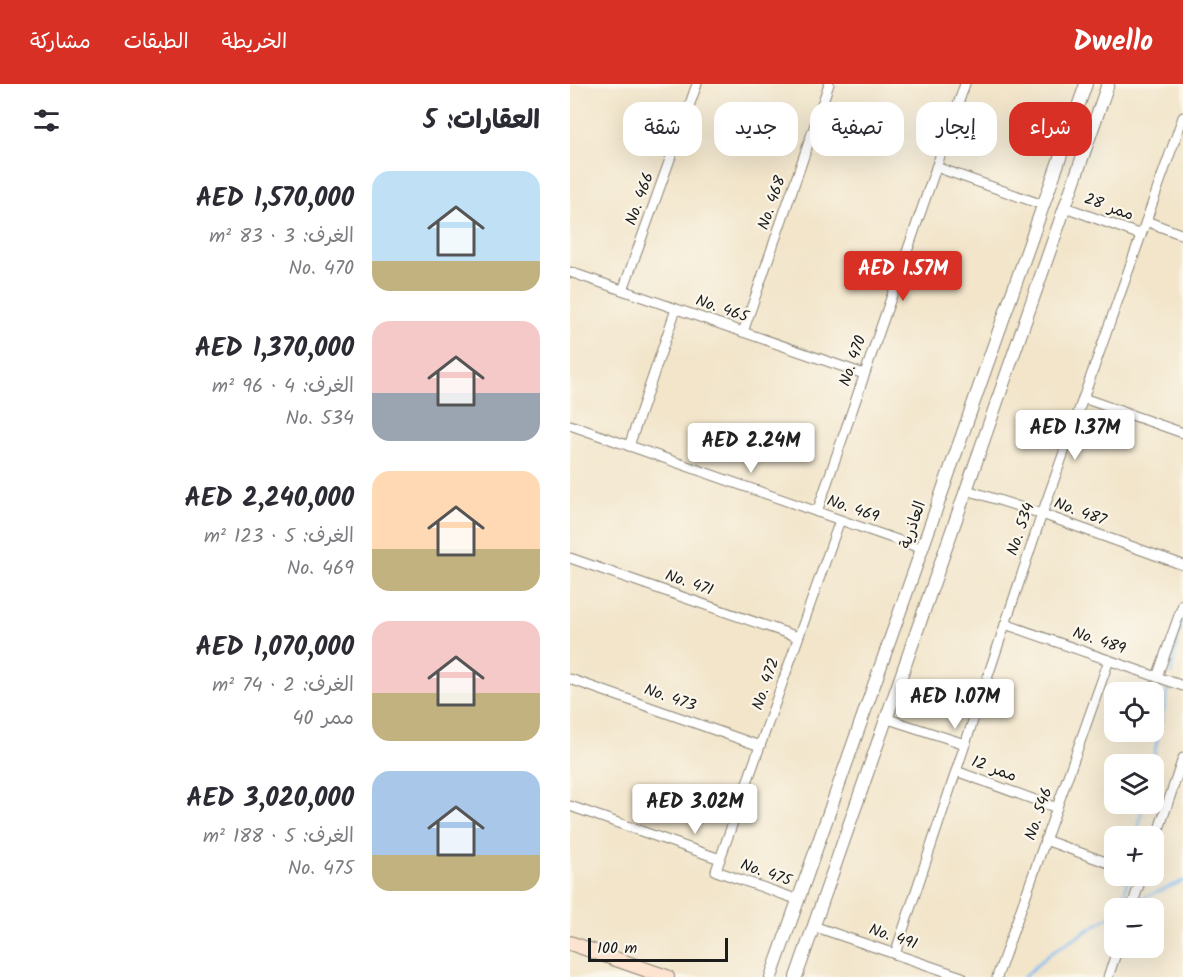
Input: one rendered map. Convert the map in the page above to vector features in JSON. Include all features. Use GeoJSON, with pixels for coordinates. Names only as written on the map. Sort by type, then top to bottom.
{"type":"FeatureCollection","features":[{"type":"Feature","properties":{"kind":"main road"},"geometry":{"type":"LineString","coordinates":[[570,943],[666,977]]}},
{"type":"Feature","properties":{"kind":"street","name":"No. 466"},"geometry":{"type":"LineString","coordinates":[[623,290],[698,84]]}},
{"type":"Feature","properties":{"kind":"street","name":"No. 468"},"geometry":{"type":"LineString","coordinates":[[743,332],[829,84]]}},
{"type":"Feature","properties":{"kind":"street","name":"No. 470"},"geometry":{"type":"LineString","coordinates":[[817,512],[965,84]]}},
{"type":"Feature","properties":{"kind":"street"},"geometry":{"type":"LineString","coordinates":[[796,976],[888,719],[1106,89],[1085,85]]}},
{"type":"Feature","properties":{"kind":"street","name":"العاذرية"},"geometry":{"type":"LineString","coordinates":[[771,977],[1085,85]]}},
{"type":"Feature","properties":{"kind":"street","name":"No. 534"},"geometry":{"type":"LineString","coordinates":[[895,954],[1042,514],[1183,117]]}},
{"type":"Feature","properties":{"kind":"street"},"geometry":{"type":"LineString","coordinates":[[936,167],[1043,205]]}},
{"type":"Feature","properties":{"kind":"street","name":"ممر 28"},"geometry":{"type":"LineString","coordinates":[[1065,207],[1141,235]]}},
{"type":"Feature","properties":{"kind":"street"},"geometry":{"type":"LineString","coordinates":[[1146,221],[1183,235]]}},
{"type":"Feature","properties":{"kind":"street","name":"No. 465"},"geometry":{"type":"LineString","coordinates":[[570,272],[864,374]]}},
{"type":"Feature","properties":{"kind":"street"},"geometry":{"type":"LineString","coordinates":[[629,446],[676,309]]}},
{"type":"Feature","properties":{"kind":"street"},"geometry":{"type":"LineString","coordinates":[[1083,398],[1183,433]]}},
{"type":"Feature","properties":{"kind":"street","name":"No. 469"},"geometry":{"type":"LineString","coordinates":[[570,425],[923,548]]}},
{"type":"Feature","properties":{"kind":"street","name":"No. 487"},"geometry":{"type":"LineString","coordinates":[[967,490],[1042,514],[1183,565]]}},
{"type":"Feature","properties":{"kind":"street","name":"No. 472"},"geometry":{"type":"LineString","coordinates":[[720,859],[840,520]]}},
{"type":"Feature","properties":{"kind":"street"},"geometry":{"type":"LineString","coordinates":[[923,548],[944,553]]}},
{"type":"Feature","properties":{"kind":"street","name":"No. 471"},"geometry":{"type":"LineString","coordinates":[[570,558],[798,637]]}},
{"type":"Feature","properties":{"kind":"street"},"geometry":{"type":"LineString","coordinates":[[1157,677],[1183,604]]}},
{"type":"Feature","properties":{"kind":"street","name":"No. 489"},"geometry":{"type":"LineString","coordinates":[[1005,624],[1183,686]]}},
{"type":"Feature","properties":{"kind":"street","name":"No. 546"},"geometry":{"type":"LineString","coordinates":[[997,977],[1109,660]]}},
{"type":"Feature","properties":{"kind":"street","name":"No. 473"},"geometry":{"type":"LineString","coordinates":[[570,679],[760,746]]}},
{"type":"Feature","properties":{"kind":"street"},"geometry":{"type":"LineString","coordinates":[[888,719],[965,744]]}},
{"type":"Feature","properties":{"kind":"street"},"geometry":{"type":"LineString","coordinates":[[1160,826],[1183,758]]}},
{"type":"Feature","properties":{"kind":"street","name":"ممر 12"},"geometry":{"type":"LineString","coordinates":[[956,771],[1057,808]]}},
{"type":"Feature","properties":{"kind":"street","name":"No. 475"},"geometry":{"type":"LineString","coordinates":[[570,806],[720,859],[716,871],[799,900]]}},
{"type":"Feature","properties":{"kind":"street"},"geometry":{"type":"LineString","coordinates":[[1046,840],[1104,861]]}},
{"type":"Feature","properties":{"kind":"street","name":"No. 491"},"geometry":{"type":"LineString","coordinates":[[813,926],[962,977]]}},
{"type":"Feature","properties":{"kind":"street"},"geometry":{"type":"LineString","coordinates":[[1108,977],[1115,958]]}},
{"type":"Feature","properties":{"kind":"street"},"geometry":{"type":"LineString","coordinates":[[777,964],[780,977]]}},
{"type":"Feature","properties":{"kind":"waterway"},"geometry":{"type":"LineString","coordinates":[[1171,674],[1182,620]]}},
{"type":"Feature","properties":{"kind":"waterway"},"geometry":{"type":"LineString","coordinates":[[1154,754],[1168,689]]}},
{"type":"Feature","properties":{"kind":"waterway"},"geometry":{"type":"LineString","coordinates":[[1139,826],[1141,814]]}},
{"type":"Feature","properties":{"kind":"waterway"},"geometry":{"type":"LineString","coordinates":[[1143,898],[1183,881]]}},
{"type":"Feature","properties":{"kind":"waterway"},"geometry":{"type":"LineString","coordinates":[[1124,898],[1126,886]]}},
{"type":"Feature","properties":{"kind":"waterway"},"geometry":{"type":"LineString","coordinates":[[1024,977],[1049,954],[1104,920]]}}]}
